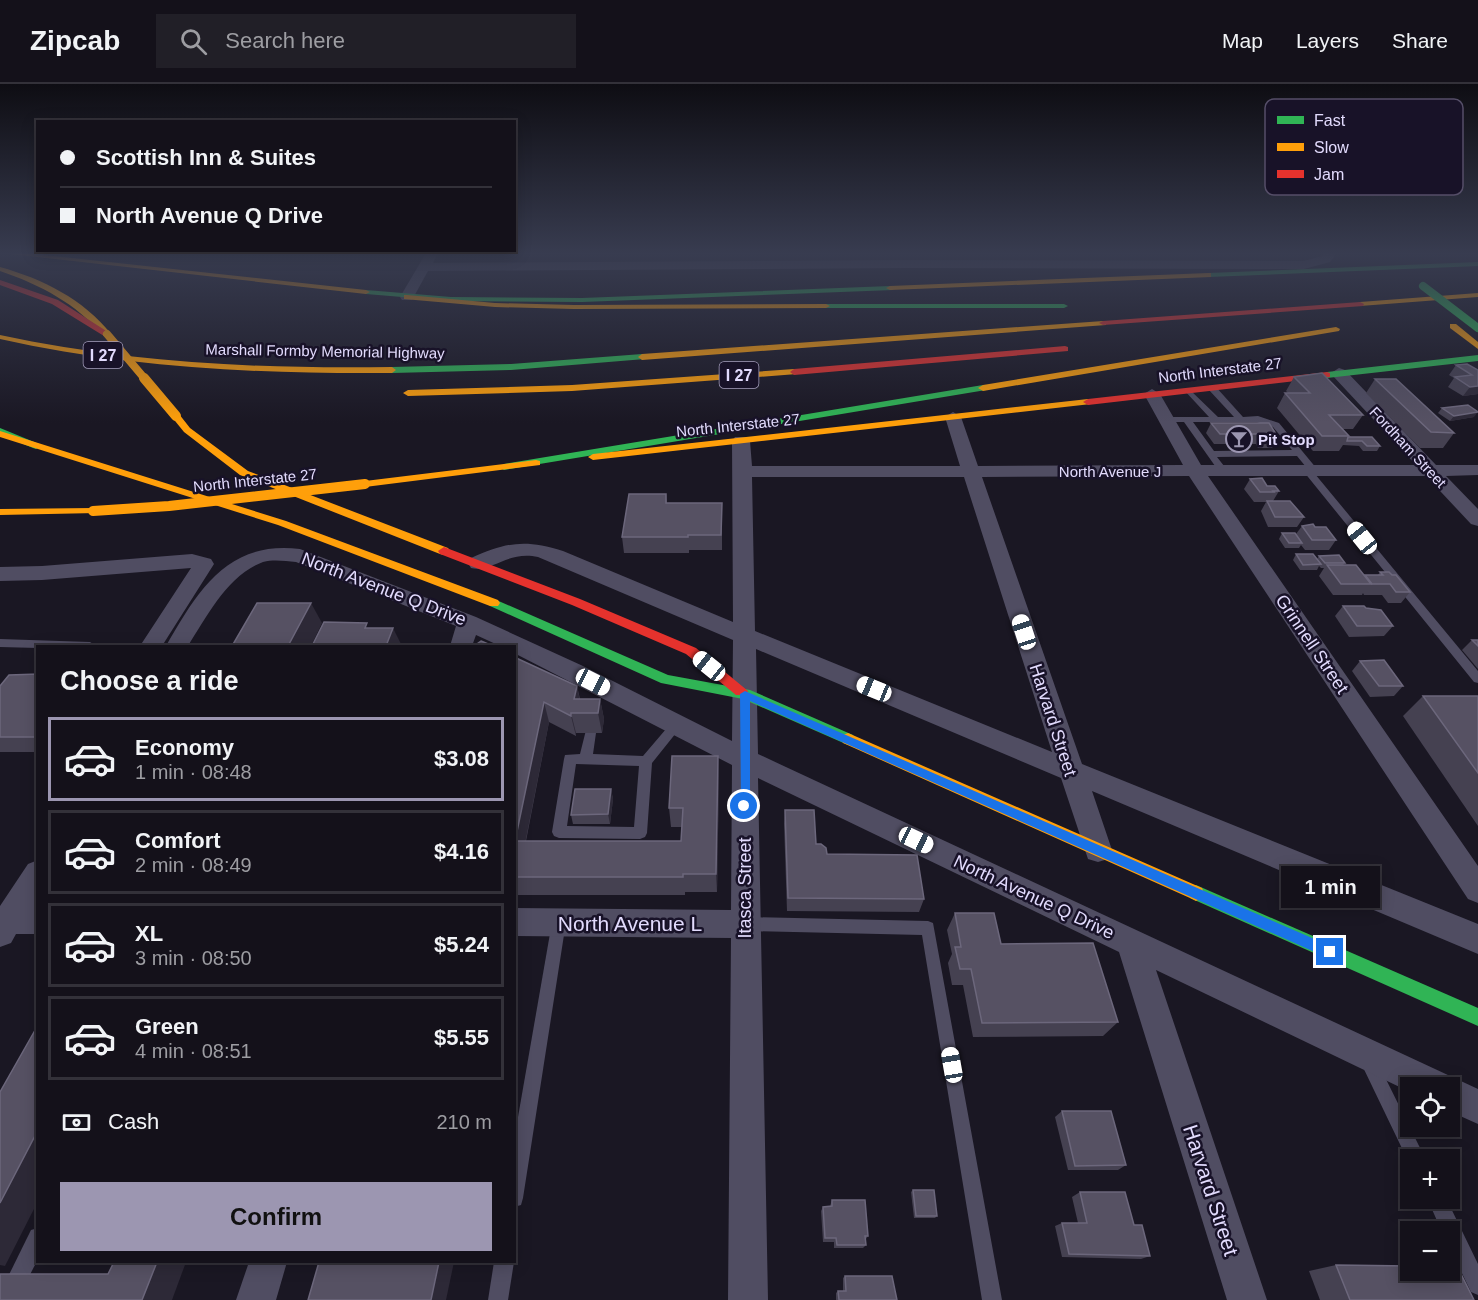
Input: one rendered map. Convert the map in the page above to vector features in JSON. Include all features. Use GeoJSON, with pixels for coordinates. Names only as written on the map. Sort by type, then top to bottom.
{"type":"FeatureCollection","features":[{"type":"Feature","properties":{"kind":"main road"},"geometry":{"type":"LineString","coordinates":[[68,310],[107,334]]}},
{"type":"Feature","properties":{"kind":"main road","name":"North Avenue Q Drive"},"geometry":{"type":"LineString","coordinates":[[85,310],[93,315],[188,430],[244,473],[478,563],[691,651],[745,694]]}},
{"type":"Feature","properties":{"kind":"main road","name":"Marshall Formby Memorial Highway"},"geometry":{"type":"LineString","coordinates":[[0,337],[40,346],[197,366],[361,371],[425,370],[511,367],[1291,310]]}},
{"type":"Feature","properties":{"kind":"main road"},"geometry":{"type":"LineString","coordinates":[[1434,310],[1478,346]]}},
{"type":"Feature","properties":{"kind":"main road"},"geometry":{"type":"LineString","coordinates":[[1455,310],[1478,327]]}},
{"type":"Feature","properties":{"kind":"main road"},"geometry":{"type":"LineString","coordinates":[[1443,321],[1478,318]]}},
{"type":"Feature","properties":{"kind":"main road"},"geometry":{"type":"LineString","coordinates":[[504,467],[1342,328],[1187,340]]}},
{"type":"Feature","properties":{"kind":"main road","name":"I 27"},"geometry":{"type":"LineString","coordinates":[[395,393],[506,391],[638,383],[1083,348]]}},
{"type":"Feature","properties":{"kind":"main road","name":"North Interstate 27"},"geometry":{"type":"LineString","coordinates":[[0,512],[93,511],[169,506],[1478,358]]}},
{"type":"Feature","properties":{"kind":"main road","name":"I 27"},"geometry":{"type":"LineString","coordinates":[[123,377],[169,382]]}},
{"type":"Feature","properties":{"kind":"main road","name":"North Avenue Q Drive"},"geometry":{"type":"LineString","coordinates":[[0,433],[282,523],[464,590],[666,679],[745,694],[1478,1017]]}},
{"type":"Feature","properties":{"kind":"street","name":"Fordham Street"},"geometry":{"type":"LineString","coordinates":[[1339,373],[1478,520]]}},
{"type":"Feature","properties":{"kind":"street","name":"Grinnell Street"},"geometry":{"type":"LineString","coordinates":[[1152,394],[1177,420],[1195,471],[1478,890]]}},
{"type":"Feature","properties":{"kind":"street","name":"Harvard Street"},"geometry":{"type":"LineString","coordinates":[[953,417],[1098,850]]}},
{"type":"Feature","properties":{"kind":"street","name":"Itasca Street"},"geometry":{"type":"LineString","coordinates":[[741,441],[745,694],[748,1300]]}},
{"type":"Feature","properties":{"kind":"street","name":"North Avenue J"},"geometry":{"type":"LineString","coordinates":[[743,472],[1223,471],[1307,465],[1478,470]]}},
{"type":"Feature","properties":{"kind":"street"},"geometry":{"type":"LineString","coordinates":[[478,563],[513,548],[533,548],[1478,939]]}},
{"type":"Feature","properties":{"kind":"street","name":"North Avenue Q Drive"},"geometry":{"type":"LineString","coordinates":[[178,645],[218,583],[236,568],[269,554],[287,552],[491,645]]}},
{"type":"Feature","properties":{"kind":"street"},"geometry":{"type":"LineString","coordinates":[[0,574],[42,573],[192,561],[204,564],[152,645]]}},
{"type":"Feature","properties":{"kind":"street","name":"North Avenue Q Drive"},"geometry":{"type":"LineString","coordinates":[[516,656],[676,724],[744,759],[1415,1077]]}},
{"type":"Feature","properties":{"kind":"street"},"geometry":{"type":"LineString","coordinates":[[4,927],[36,876]]}},
{"type":"Feature","properties":{"kind":"street"},"geometry":{"type":"LineString","coordinates":[[4,927],[36,920]]}},
{"type":"Feature","properties":{"kind":"street","name":"North Avenue L"},"geometry":{"type":"LineString","coordinates":[[516,922],[745,924]]}},
{"type":"Feature","properties":{"kind":"street","name":"Harvard Street"},"geometry":{"type":"LineString","coordinates":[[1131,942],[1247,1300]]}},
{"type":"Feature","properties":{"kind":"street"},"geometry":{"type":"LineString","coordinates":[[1460,1098],[1478,1107]]}},
{"type":"Feature","properties":{"kind":"street"},"geometry":{"type":"LineString","coordinates":[[256,1300],[268,1263]]}},
{"type":"Feature","properties":{"kind":"lane"},"geometry":{"type":"LineString","coordinates":[[1212,388],[1241,419]]}},
{"type":"Feature","properties":{"kind":"lane"},"geometry":{"type":"LineString","coordinates":[[1188,390],[1215,420]]}},
{"type":"Feature","properties":{"kind":"lane"},"geometry":{"type":"LineString","coordinates":[[1177,420],[1258,419],[1276,425],[1478,679]]}},
{"type":"Feature","properties":{"kind":"lane"},"geometry":{"type":"LineString","coordinates":[[1177,420],[1211,454],[1223,471]]}},
{"type":"Feature","properties":{"kind":"lane"},"geometry":{"type":"LineString","coordinates":[[1211,454],[1307,465]]}},
{"type":"Feature","properties":{"kind":"lane"},"geometry":{"type":"LineString","coordinates":[[0,643],[60,645]]}},
{"type":"Feature","properties":{"kind":"lane"},"geometry":{"type":"LineString","coordinates":[[646,762],[570,759],[559,832],[640,833],[646,762],[676,724]]}},
{"type":"Feature","properties":{"kind":"lane"},"geometry":{"type":"LineString","coordinates":[[586,760],[590,733]]}},
{"type":"Feature","properties":{"kind":"lane"},"geometry":{"type":"LineString","coordinates":[[516,1186],[559,922]]}},
{"type":"Feature","properties":{"kind":"lane"},"geometry":{"type":"LineString","coordinates":[[745,924],[928,927],[992,1300]]}},
{"type":"Feature","properties":{"kind":"lane"},"geometry":{"type":"LineString","coordinates":[[1364,1053],[1412,1149]]}},
{"type":"Feature","properties":{"kind":"lane"},"geometry":{"type":"LineString","coordinates":[[1441,1209],[1478,1285]]}},
{"type":"Feature","properties":{"kind":"lane"},"geometry":{"type":"LineString","coordinates":[[7,1300],[36,1241]]}},
{"type":"Feature","properties":{"kind":"lane"},"geometry":{"type":"LineString","coordinates":[[498,1300],[504,1263]]}},
{"type":"Feature","properties":{"kind":"building"},"geometry":{"type":"Polygon","coordinates":[[[1467,364],[1478,370],[1478,386],[1470,387],[1455,377],[1472,375],[1456,365],[1467,364]]]}},
{"type":"Feature","properties":{"kind":"building"},"geometry":{"type":"Polygon","coordinates":[[[1322,373],[1363,415],[1329,415],[1349,436],[1322,436],[1285,393],[1310,393],[1294,377],[1322,373]]]}},
{"type":"Feature","properties":{"kind":"building"},"geometry":{"type":"Polygon","coordinates":[[[1375,379],[1396,379],[1454,433],[1431,432],[1375,379]]]}},
{"type":"Feature","properties":{"kind":"building"},"geometry":{"type":"Polygon","coordinates":[[[1468,405],[1478,412],[1454,416],[1442,408],[1468,405]]]}},
{"type":"Feature","properties":{"kind":"building"},"geometry":{"type":"Polygon","coordinates":[[[1211,423],[1269,423],[1278,437],[1264,437],[1261,434],[1220,434],[1211,423]]]}},
{"type":"Feature","properties":{"kind":"building"},"geometry":{"type":"Polygon","coordinates":[[[1348,437],[1372,437],[1380,446],[1367,446],[1362,441],[1347,441],[1348,437]]]}},
{"type":"Feature","properties":{"kind":"building"},"geometry":{"type":"Polygon","coordinates":[[[1262,478],[1267,486],[1275,486],[1279,491],[1260,492],[1250,479],[1262,478]]]}},
{"type":"Feature","properties":{"kind":"building"},"geometry":{"type":"Polygon","coordinates":[[[629,494],[666,494],[666,503],[722,503],[721,535],[622,537],[629,494]]]}},
{"type":"Feature","properties":{"kind":"building"},"geometry":{"type":"Polygon","coordinates":[[[1267,501],[1290,501],[1304,517],[1275,517],[1267,501]]]}},
{"type":"Feature","properties":{"kind":"building"},"geometry":{"type":"Polygon","coordinates":[[[1313,524],[1315,527],[1326,527],[1336,540],[1312,540],[1302,526],[1313,524]]]}},
{"type":"Feature","properties":{"kind":"building"},"geometry":{"type":"Polygon","coordinates":[[[1282,533],[1295,533],[1302,543],[1289,543],[1282,533]]]}},
{"type":"Feature","properties":{"kind":"building"},"geometry":{"type":"Polygon","coordinates":[[[1296,554],[1313,554],[1321,564],[1303,565],[1296,554]]]}},
{"type":"Feature","properties":{"kind":"building"},"geometry":{"type":"Polygon","coordinates":[[[1339,555],[1345,563],[1325,563],[1319,556],[1339,555]]]}},
{"type":"Feature","properties":{"kind":"building"},"geometry":{"type":"Polygon","coordinates":[[[1327,565],[1356,565],[1371,584],[1341,584],[1327,565]]]}},
{"type":"Feature","properties":{"kind":"building"},"geometry":{"type":"Polygon","coordinates":[[[1380,572],[1396,575],[1410,592],[1396,592],[1390,584],[1372,584],[1365,575],[1383,575],[1380,572]]]}},
{"type":"Feature","properties":{"kind":"building"},"geometry":{"type":"Polygon","coordinates":[[[257,603],[311,603],[289,645],[233,645],[257,603]]]}},
{"type":"Feature","properties":{"kind":"building"},"geometry":{"type":"Polygon","coordinates":[[[1343,606],[1364,606],[1381,610],[1393,626],[1357,626],[1343,606]]]}},
{"type":"Feature","properties":{"kind":"building"},"geometry":{"type":"Polygon","coordinates":[[[324,622],[367,623],[365,628],[393,628],[386,645],[312,645],[324,622]]]}},
{"type":"Feature","properties":{"kind":"building"},"geometry":{"type":"Polygon","coordinates":[[[481,641],[491,645],[475,645],[481,641]]]}},
{"type":"Feature","properties":{"kind":"building"},"geometry":{"type":"Polygon","coordinates":[[[516,658],[577,686],[574,699],[600,699],[598,713],[571,713],[571,716],[544,702],[516,836],[516,658]]]}},
{"type":"Feature","properties":{"kind":"building"},"geometry":{"type":"Polygon","coordinates":[[[1384,660],[1403,686],[1379,686],[1360,661],[1384,660]]]}},
{"type":"Feature","properties":{"kind":"building"},"geometry":{"type":"Polygon","coordinates":[[[36,674],[36,737],[0,737],[0,686],[9,675],[36,674]]]}},
{"type":"Feature","properties":{"kind":"building"},"geometry":{"type":"Polygon","coordinates":[[[1423,696],[1478,696],[1478,773],[1423,696]]]}},
{"type":"Feature","properties":{"kind":"building"},"geometry":{"type":"Polygon","coordinates":[[[672,756],[718,756],[716,874],[683,874],[683,877],[516,877],[516,841],[681,841],[683,808],[669,808],[672,756]]]}},
{"type":"Feature","properties":{"kind":"building"},"geometry":{"type":"Polygon","coordinates":[[[575,789],[611,789],[608,814],[571,815],[575,789]]]}},
{"type":"Feature","properties":{"kind":"building"},"geometry":{"type":"Polygon","coordinates":[[[785,810],[814,810],[816,844],[821,844],[826,848],[827,854],[917,855],[924,899],[788,898],[785,810]]]}},
{"type":"Feature","properties":{"kind":"building"},"geometry":{"type":"Polygon","coordinates":[[[955,913],[994,913],[1001,944],[1093,943],[1118,1022],[982,1023],[971,969],[960,969],[955,947],[961,947],[955,913]]]}},
{"type":"Feature","properties":{"kind":"building"},"geometry":{"type":"Polygon","coordinates":[[[36,1029],[36,1134],[0,1203],[0,1092],[36,1029]]]}},
{"type":"Feature","properties":{"kind":"building"},"geometry":{"type":"Polygon","coordinates":[[[1062,1111],[1111,1111],[1126,1165],[1075,1166],[1062,1111]]]}},
{"type":"Feature","properties":{"kind":"building"},"geometry":{"type":"Polygon","coordinates":[[[913,1190],[934,1190],[937,1216],[916,1216],[913,1190]]]}},
{"type":"Feature","properties":{"kind":"building"},"geometry":{"type":"Polygon","coordinates":[[[1080,1192],[1125,1192],[1134,1225],[1142,1225],[1150,1256],[1069,1254],[1062,1223],[1087,1223],[1080,1192]]]}},
{"type":"Feature","properties":{"kind":"building"},"geometry":{"type":"Polygon","coordinates":[[[832,1200],[865,1200],[868,1236],[865,1236],[866,1245],[837,1245],[836,1238],[825,1238],[823,1207],[832,1206],[832,1200]]]}},
{"type":"Feature","properties":{"kind":"building"},"geometry":{"type":"Polygon","coordinates":[[[114,1263],[157,1263],[142,1300],[0,1300],[0,1274],[108,1274],[114,1263]]]}},
{"type":"Feature","properties":{"kind":"building"},"geometry":{"type":"Polygon","coordinates":[[[319,1263],[439,1263],[431,1300],[308,1300],[319,1263]]]}},
{"type":"Feature","properties":{"kind":"building"},"geometry":{"type":"Polygon","coordinates":[[[1336,1265],[1400,1266],[1400,1281],[1460,1281],[1460,1272],[1474,1300],[1350,1300],[1336,1265]]]}},
{"type":"Feature","properties":{"kind":"building"},"geometry":{"type":"Polygon","coordinates":[[[845,1276],[892,1276],[897,1300],[839,1300],[838,1291],[846,1291],[845,1276]]]}},
{"type":"Feature","properties":{"kind":"traffic: fast"},"geometry":{"type":"LineString","coordinates":[[1454,310],[1478,328]]}},
{"type":"Feature","properties":{"kind":"traffic: fast"},"geometry":{"type":"LineString","coordinates":[[392,370],[511,367],[642,357]]}},
{"type":"Feature","properties":{"kind":"traffic: fast"},"geometry":{"type":"LineString","coordinates":[[1327,375],[1478,358]]}},
{"type":"Feature","properties":{"kind":"traffic: fast"},"geometry":{"type":"LineString","coordinates":[[504,467],[983,388]]}},
{"type":"Feature","properties":{"kind":"traffic: fast"},"geometry":{"type":"LineString","coordinates":[[0,431],[36,446]]}},
{"type":"Feature","properties":{"kind":"traffic: fast"},"geometry":{"type":"LineString","coordinates":[[494,603],[666,679],[745,694],[848,739]]}},
{"type":"Feature","properties":{"kind":"traffic: fast"},"geometry":{"type":"LineString","coordinates":[[1196,893],[1478,1017]]}},
{"type":"Feature","properties":{"kind":"traffic: slow"},"geometry":{"type":"LineString","coordinates":[[82,310],[107,334]]}},
{"type":"Feature","properties":{"kind":"traffic: slow"},"geometry":{"type":"LineString","coordinates":[[642,357],[1103,323]]}},
{"type":"Feature","properties":{"kind":"traffic: slow"},"geometry":{"type":"LineString","coordinates":[[1453,326],[1478,346]]}},
{"type":"Feature","properties":{"kind":"traffic: slow"},"geometry":{"type":"LineString","coordinates":[[983,388],[1336,329]]}},
{"type":"Feature","properties":{"kind":"traffic: slow"},"geometry":{"type":"LineString","coordinates":[[107,334],[176,416]]}},
{"type":"Feature","properties":{"kind":"traffic: slow"},"geometry":{"type":"LineString","coordinates":[[0,337],[97,356],[146,362],[244,369],[392,370]]}},
{"type":"Feature","properties":{"kind":"traffic: slow"},"geometry":{"type":"LineString","coordinates":[[408,393],[572,388],[794,372]]}},
{"type":"Feature","properties":{"kind":"traffic: slow"},"geometry":{"type":"LineString","coordinates":[[593,457],[1088,402]]}},
{"type":"Feature","properties":{"kind":"traffic: slow"},"geometry":{"type":"LineString","coordinates":[[176,416],[187,430],[244,473],[444,551]]}},
{"type":"Feature","properties":{"kind":"traffic: slow"},"geometry":{"type":"LineString","coordinates":[[0,434],[282,523],[494,603]]}},
{"type":"Feature","properties":{"kind":"traffic: slow"},"geometry":{"type":"LineString","coordinates":[[365,484],[536,463]]}},
{"type":"Feature","properties":{"kind":"traffic: slow"},"geometry":{"type":"LineString","coordinates":[[93,511],[169,506],[365,484]]}},
{"type":"Feature","properties":{"kind":"traffic: slow"},"geometry":{"type":"LineString","coordinates":[[0,512],[93,511]]}},
{"type":"Feature","properties":{"kind":"traffic: slow"},"geometry":{"type":"LineString","coordinates":[[848,739],[1196,893]]}},
{"type":"Feature","properties":{"kind":"traffic: jam"},"geometry":{"type":"LineString","coordinates":[[68,310],[107,334]]}},
{"type":"Feature","properties":{"kind":"traffic: jam"},"geometry":{"type":"LineString","coordinates":[[1103,323],[1282,310]]}},
{"type":"Feature","properties":{"kind":"traffic: jam"},"geometry":{"type":"LineString","coordinates":[[794,372],[1065,349]]}},
{"type":"Feature","properties":{"kind":"traffic: jam"},"geometry":{"type":"LineString","coordinates":[[1088,402],[1327,375]]}},
{"type":"Feature","properties":{"kind":"traffic: jam"},"geometry":{"type":"LineString","coordinates":[[444,551],[576,602],[691,651],[741,691]]}},
{"type":"Feature","properties":{"kind":"place","name":"Pit Stop"},"geometry":{"type":"Point","coordinates":[1239,439]}},
{"type":"Feature","properties":{"kind":"route"},"geometry":{"type":"LineString","coordinates":[[744,806],[745,694],[1330,952]]}}]}
